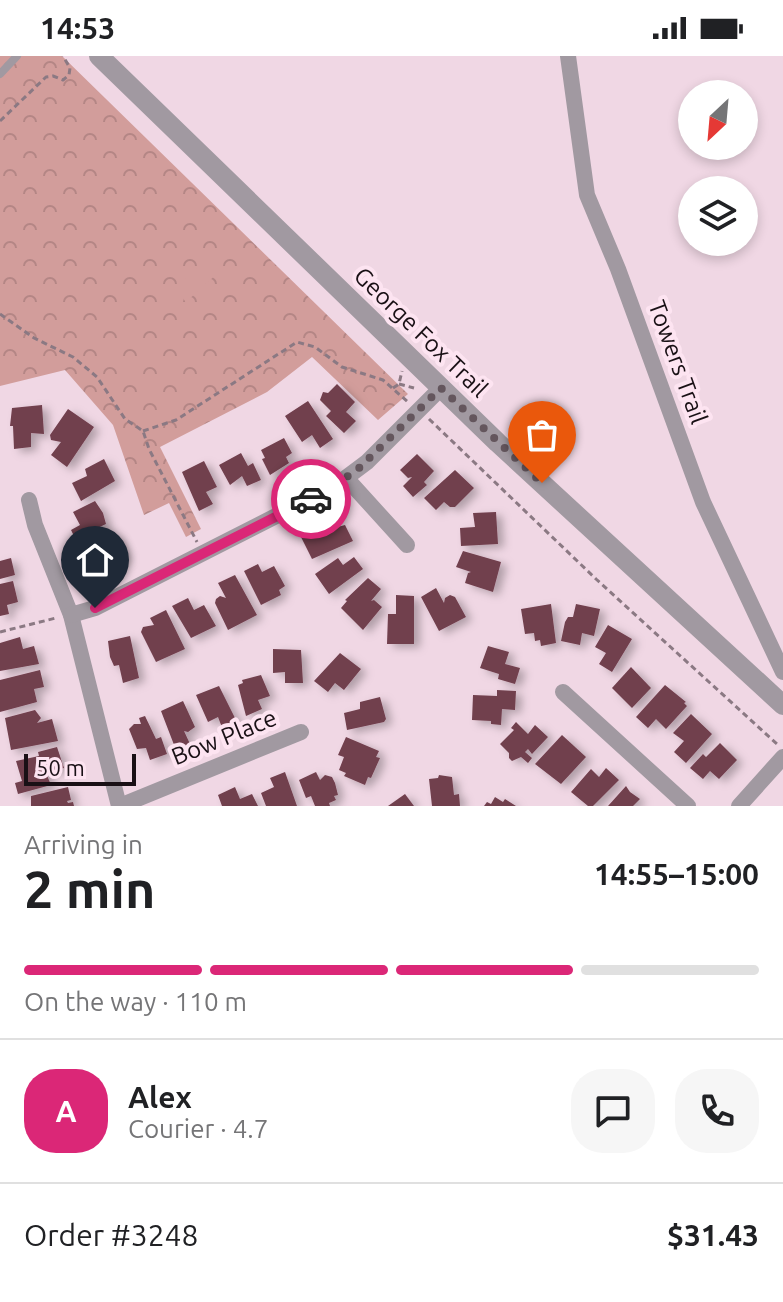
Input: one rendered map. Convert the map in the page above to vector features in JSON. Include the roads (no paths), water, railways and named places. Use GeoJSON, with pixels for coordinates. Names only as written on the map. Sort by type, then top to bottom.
{"type":"FeatureCollection","features":[{"type":"Feature","properties":{"kind":"street","name":"George Fox Trail"},"geometry":{"type":"LineString","coordinates":[[99,56],[441,388],[783,705]]}},
{"type":"Feature","properties":{"kind":"street","name":"Towers Trail"},"geometry":{"type":"LineString","coordinates":[[568,56],[587,195],[618,269],[703,502],[783,672]]}},
{"type":"Feature","properties":{"kind":"street"},"geometry":{"type":"LineString","coordinates":[[71,615],[95,608],[347,479],[441,388]]}},
{"type":"Feature","properties":{"kind":"street"},"geometry":{"type":"LineString","coordinates":[[347,479],[407,545]]}},
{"type":"Feature","properties":{"kind":"street"},"geometry":{"type":"LineString","coordinates":[[29,500],[35,525],[71,615],[120,806]]}},
{"type":"Feature","properties":{"kind":"street"},"geometry":{"type":"LineString","coordinates":[[563,692],[688,806]]}},
{"type":"Feature","properties":{"kind":"street","name":"Bow Place"},"geometry":{"type":"LineString","coordinates":[[120,806],[301,732]]}},
{"type":"Feature","properties":{"kind":"street"},"geometry":{"type":"LineString","coordinates":[[739,806],[779,750]]}},
{"type":"Feature","properties":{"kind":"lane"},"geometry":{"type":"LineString","coordinates":[[0,74],[17,56]]}}]}
